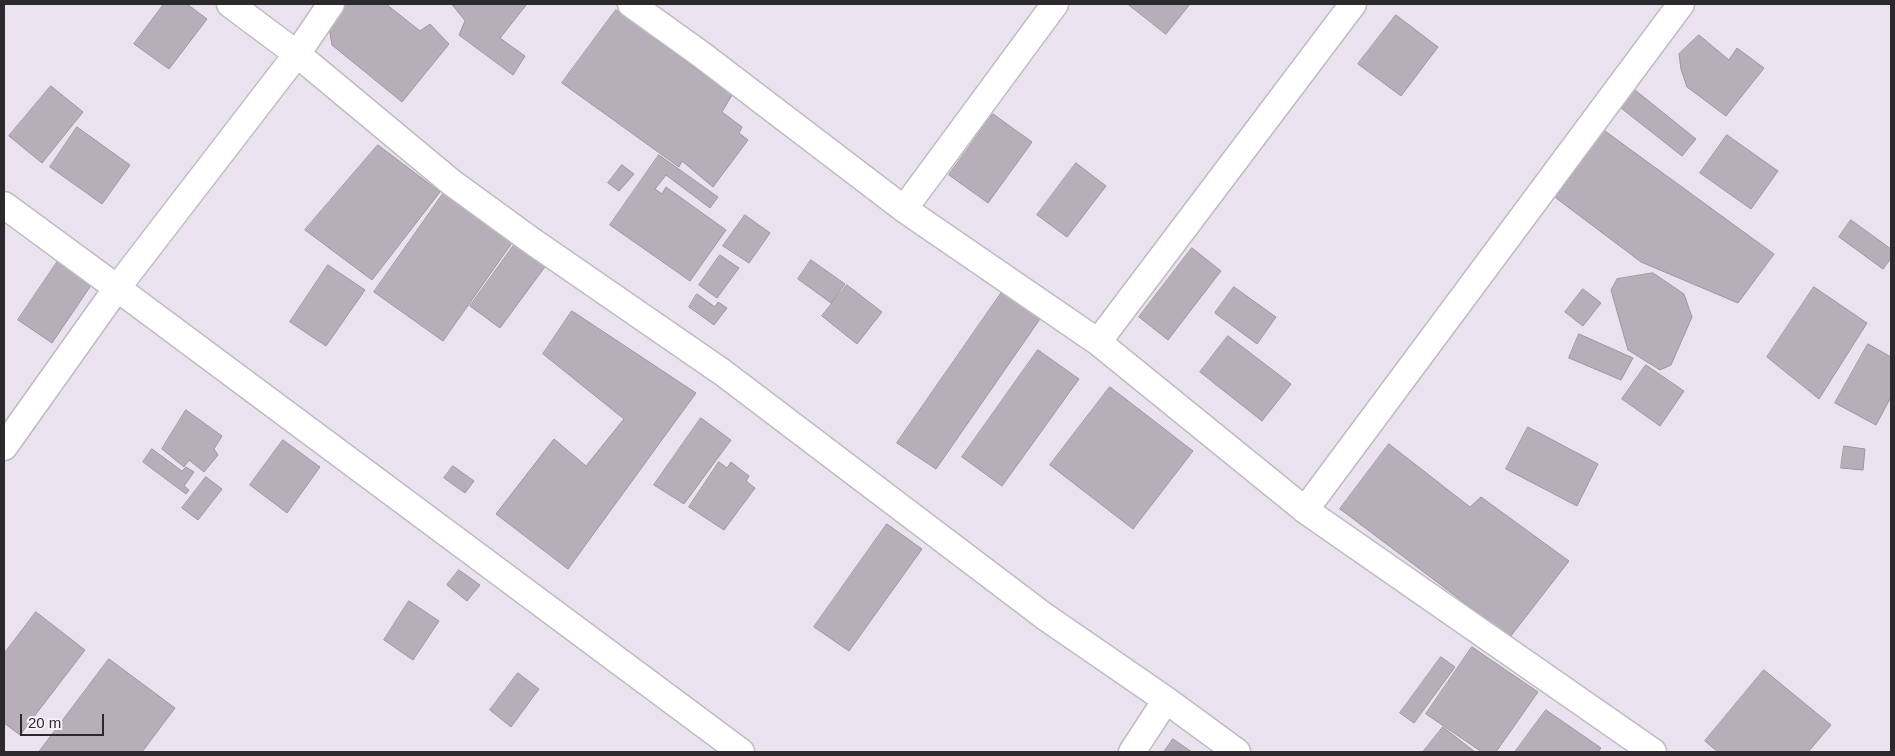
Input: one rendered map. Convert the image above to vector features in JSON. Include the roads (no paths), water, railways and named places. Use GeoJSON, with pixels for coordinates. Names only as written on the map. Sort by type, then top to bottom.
{"type":"FeatureCollection","features":[{"type":"Feature","properties":{"kind":"street"},"geometry":{"type":"LineString","coordinates":[[230,4],[297,54],[451,182],[722,372],[1044,616],[1166,700],[1237,752]]}},
{"type":"Feature","properties":{"kind":"street"},"geometry":{"type":"LineString","coordinates":[[4,447],[117,288],[297,54],[331,4]]}},
{"type":"Feature","properties":{"kind":"street"},"geometry":{"type":"LineString","coordinates":[[631,4],[702,55],[904,209],[1098,342],[1305,510],[1653,752]]}},
{"type":"Feature","properties":{"kind":"street"},"geometry":{"type":"LineString","coordinates":[[904,209],[1055,4]]}},
{"type":"Feature","properties":{"kind":"street"},"geometry":{"type":"LineString","coordinates":[[1098,342],[1353,4]]}},
{"type":"Feature","properties":{"kind":"street"},"geometry":{"type":"LineString","coordinates":[[1305,510],[1681,4]]}},
{"type":"Feature","properties":{"kind":"street"},"geometry":{"type":"LineString","coordinates":[[4,205],[740,752]]}},
{"type":"Feature","properties":{"kind":"street"},"geometry":{"type":"LineString","coordinates":[[1132,752],[1166,700]]}}]}
